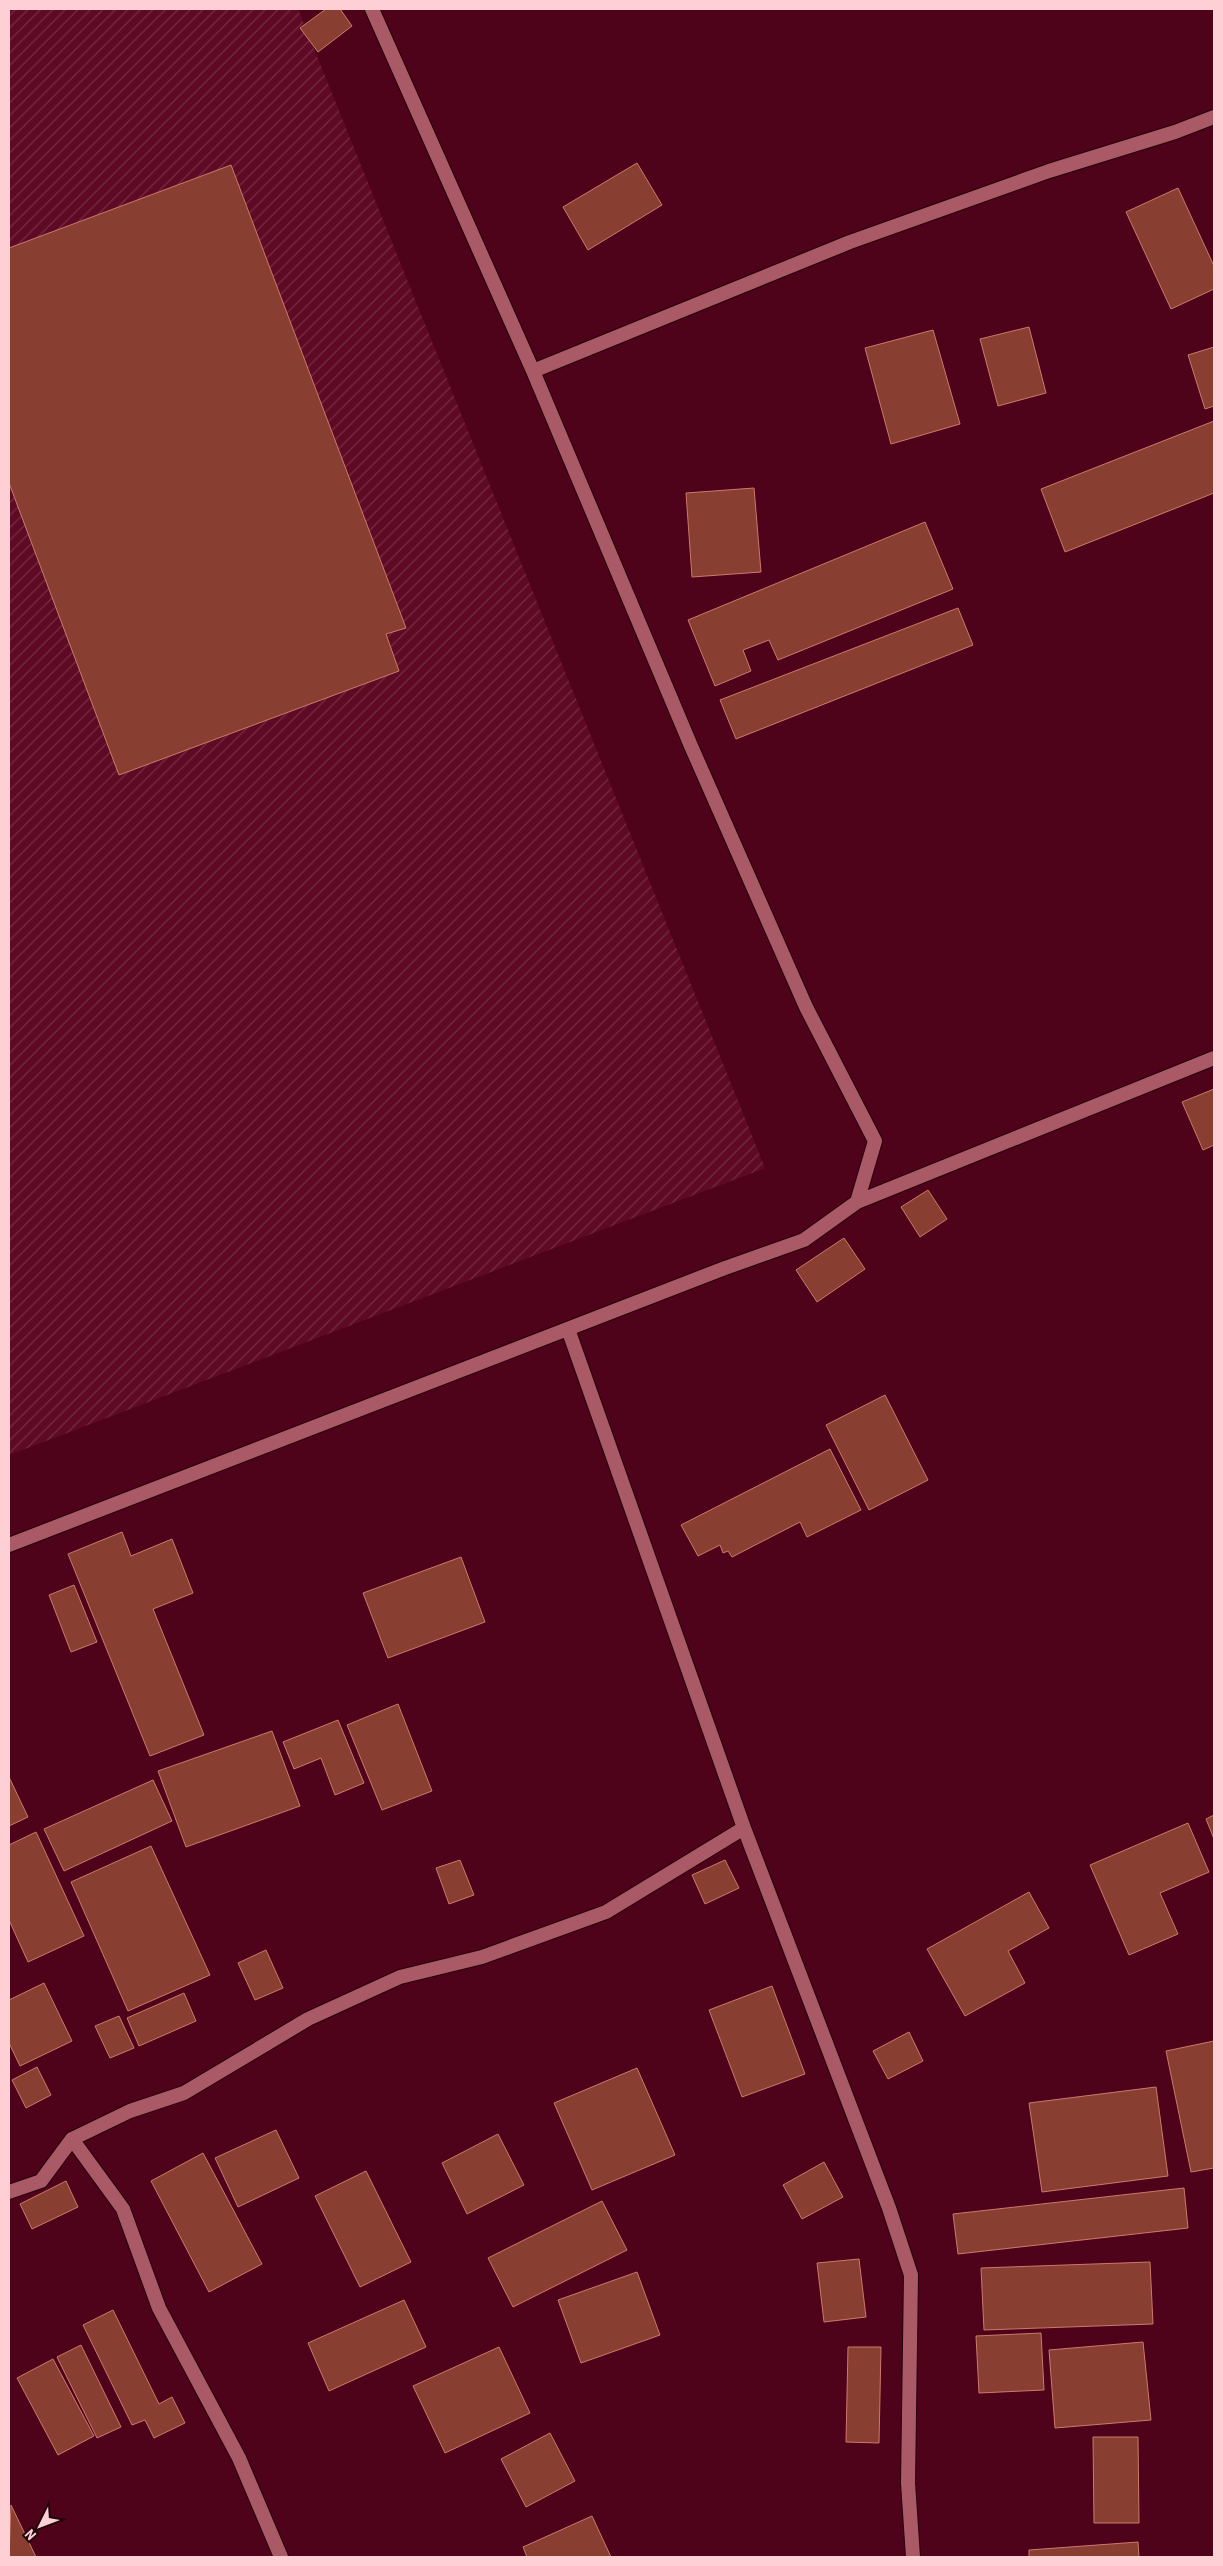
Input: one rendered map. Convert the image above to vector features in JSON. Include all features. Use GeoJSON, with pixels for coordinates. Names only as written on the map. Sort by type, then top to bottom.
{"type":"FeatureCollection","features":[{"type":"Feature","properties":{"kind":"street"},"geometry":{"type":"LineString","coordinates":[[372,9],[533,371],[692,746],[806,1007],[875,1142],[857,1202]]}},
{"type":"Feature","properties":{"kind":"street"},"geometry":{"type":"LineString","coordinates":[[533,371],[850,242],[1049,171],[1175,132],[1214,117]]}},
{"type":"Feature","properties":{"kind":"street"},"geometry":{"type":"LineString","coordinates":[[9,1545],[804,1240],[857,1202],[1214,1058]]}},
{"type":"Feature","properties":{"kind":"street"},"geometry":{"type":"LineString","coordinates":[[568,1329],[744,1828],[889,2208],[911,2275],[908,2484],[913,2557]]}},
{"type":"Feature","properties":{"kind":"street"},"geometry":{"type":"LineString","coordinates":[[9,2192],[41,2181],[72,2139],[130,2112],[184,2093],[308,2019],[400,1977],[482,1957],[606,1912],[744,1828]]}},
{"type":"Feature","properties":{"kind":"street"},"geometry":{"type":"LineString","coordinates":[[72,2139],[123,2209],[159,2308],[239,2458],[281,2557]]}},
{"type":"Feature","properties":{"kind":"shaded area"},"geometry":{"type":"Polygon","coordinates":[[[9,9],[298,9],[765,1168],[9,1455],[9,9]]]}},
{"type":"Feature","properties":{"kind":"building"},"geometry":{"type":"Polygon","coordinates":[[[326,9],[340,9],[352,26],[318,52],[300,28],[326,9]]]}},
{"type":"Feature","properties":{"kind":"building"},"geometry":{"type":"Polygon","coordinates":[[[637,163],[662,205],[588,250],[563,207],[637,163]]]}},
{"type":"Feature","properties":{"kind":"building"},"geometry":{"type":"Polygon","coordinates":[[[231,165],[406,628],[386,634],[399,671],[119,775],[9,483],[9,248],[231,165]]]}},
{"type":"Feature","properties":{"kind":"building"},"geometry":{"type":"Polygon","coordinates":[[[1178,188],[1214,266],[1214,289],[1171,309],[1126,212],[1178,188]]]}},
{"type":"Feature","properties":{"kind":"building"},"geometry":{"type":"Polygon","coordinates":[[[1029,327],[1046,393],[998,406],[980,339],[1029,327]]]}},
{"type":"Feature","properties":{"kind":"building"},"geometry":{"type":"Polygon","coordinates":[[[933,330],[960,424],[891,444],[865,348],[933,330]]]}},
{"type":"Feature","properties":{"kind":"building"},"geometry":{"type":"Polygon","coordinates":[[[1214,347],[1214,406],[1205,409],[1188,355],[1214,347]]]}},
{"type":"Feature","properties":{"kind":"building"},"geometry":{"type":"Polygon","coordinates":[[[1214,421],[1214,493],[1065,552],[1041,489],[1214,421]]]}},
{"type":"Feature","properties":{"kind":"building"},"geometry":{"type":"Polygon","coordinates":[[[754,488],[761,572],[692,577],[686,493],[754,488]]]}},
{"type":"Feature","properties":{"kind":"building"},"geometry":{"type":"Polygon","coordinates":[[[925,522],[953,589],[778,660],[769,640],[743,650],[751,671],[715,686],[688,620],[925,522]]]}},
{"type":"Feature","properties":{"kind":"building"},"geometry":{"type":"Polygon","coordinates":[[[958,608],[973,645],[736,739],[720,700],[958,608]]]}},
{"type":"Feature","properties":{"kind":"building"},"geometry":{"type":"Polygon","coordinates":[[[1214,1089],[1214,1145],[1203,1150],[1182,1102],[1214,1089]]]}},
{"type":"Feature","properties":{"kind":"building"},"geometry":{"type":"Polygon","coordinates":[[[928,1190],[947,1219],[920,1237],[901,1207],[928,1190]]]}},
{"type":"Feature","properties":{"kind":"building"},"geometry":{"type":"Polygon","coordinates":[[[844,1238],[865,1269],[817,1302],[796,1270],[844,1238]]]}},
{"type":"Feature","properties":{"kind":"building"},"geometry":{"type":"Polygon","coordinates":[[[885,1395],[928,1480],[869,1510],[826,1425],[885,1395]]]}},
{"type":"Feature","properties":{"kind":"building"},"geometry":{"type":"Polygon","coordinates":[[[830,1449],[861,1510],[807,1537],[800,1522],[732,1557],[728,1551],[723,1553],[720,1545],[698,1556],[681,1525],[830,1449]]]}},
{"type":"Feature","properties":{"kind":"building"},"geometry":{"type":"Polygon","coordinates":[[[122,1532],[131,1556],[172,1539],[193,1593],[153,1609],[204,1735],[150,1756],[68,1554],[122,1532]]]}},
{"type":"Feature","properties":{"kind":"building"},"geometry":{"type":"Polygon","coordinates":[[[461,1557],[485,1622],[388,1658],[363,1593],[461,1557]]]}},
{"type":"Feature","properties":{"kind":"building"},"geometry":{"type":"Polygon","coordinates":[[[74,1585],[97,1642],[71,1652],[49,1595],[74,1585]]]}},
{"type":"Feature","properties":{"kind":"building"},"geometry":{"type":"Polygon","coordinates":[[[398,1704],[432,1791],[382,1810],[347,1725],[398,1704]]]}},
{"type":"Feature","properties":{"kind":"building"},"geometry":{"type":"Polygon","coordinates":[[[338,1720],[364,1783],[335,1795],[321,1758],[294,1769],[283,1742],[338,1720]]]}},
{"type":"Feature","properties":{"kind":"building"},"geometry":{"type":"Polygon","coordinates":[[[272,1731],[300,1806],[186,1847],[158,1771],[272,1731]]]}},
{"type":"Feature","properties":{"kind":"building"},"geometry":{"type":"Polygon","coordinates":[[[9,1777],[28,1817],[9,1826],[9,1777]]]}},
{"type":"Feature","properties":{"kind":"building"},"geometry":{"type":"Polygon","coordinates":[[[153,1780],[172,1821],[64,1871],[44,1829],[153,1780]]]}},
{"type":"Feature","properties":{"kind":"building"},"geometry":{"type":"Polygon","coordinates":[[[1214,1815],[1214,1839],[1206,1819],[1214,1815]]]}},
{"type":"Feature","properties":{"kind":"building"},"geometry":{"type":"Polygon","coordinates":[[[1188,1823],[1209,1872],[1160,1893],[1178,1934],[1129,1955],[1090,1865],[1188,1823]]]}},
{"type":"Feature","properties":{"kind":"building"},"geometry":{"type":"Polygon","coordinates":[[[36,1832],[84,1936],[28,1962],[9,1920],[9,1845],[36,1832]]]}},
{"type":"Feature","properties":{"kind":"building"},"geometry":{"type":"Polygon","coordinates":[[[151,1846],[210,1975],[128,2011],[71,1882],[151,1846]]]}},
{"type":"Feature","properties":{"kind":"building"},"geometry":{"type":"Polygon","coordinates":[[[460,1860],[474,1895],[449,1904],[436,1868],[460,1860]]]}},
{"type":"Feature","properties":{"kind":"building"},"geometry":{"type":"Polygon","coordinates":[[[725,1860],[739,1888],[705,1904],[692,1875],[725,1860]]]}},
{"type":"Feature","properties":{"kind":"building"},"geometry":{"type":"Polygon","coordinates":[[[1029,1892],[1049,1928],[1008,1951],[1025,1983],[965,2016],[927,1949],[1029,1892]]]}},
{"type":"Feature","properties":{"kind":"building"},"geometry":{"type":"Polygon","coordinates":[[[266,1950],[283,1988],[255,2000],[238,1963],[266,1950]]]}},
{"type":"Feature","properties":{"kind":"building"},"geometry":{"type":"Polygon","coordinates":[[[44,1983],[72,2041],[20,2066],[9,2043],[9,2000],[44,1983]]]}},
{"type":"Feature","properties":{"kind":"building"},"geometry":{"type":"Polygon","coordinates":[[[772,1986],[805,2074],[742,2097],[709,2010],[772,1986]]]}},
{"type":"Feature","properties":{"kind":"building"},"geometry":{"type":"Polygon","coordinates":[[[184,1993],[196,2021],[139,2046],[127,2018],[184,1993]]]}},
{"type":"Feature","properties":{"kind":"building"},"geometry":{"type":"Polygon","coordinates":[[[119,2016],[134,2048],[110,2058],[95,2026],[119,2016]]]}},
{"type":"Feature","properties":{"kind":"building"},"geometry":{"type":"Polygon","coordinates":[[[909,2032],[923,2061],[888,2079],[873,2051],[909,2032]]]}},
{"type":"Feature","properties":{"kind":"building"},"geometry":{"type":"Polygon","coordinates":[[[1214,2041],[1214,2168],[1191,2172],[1166,2051],[1214,2041]]]}},
{"type":"Feature","properties":{"kind":"building"},"geometry":{"type":"Polygon","coordinates":[[[37,2067],[51,2095],[26,2108],[12,2080],[37,2067]]]}},
{"type":"Feature","properties":{"kind":"building"},"geometry":{"type":"Polygon","coordinates":[[[637,2068],[675,2155],[592,2190],[554,2103],[637,2068]]]}},
{"type":"Feature","properties":{"kind":"building"},"geometry":{"type":"Polygon","coordinates":[[[1156,2087],[1168,2176],[1042,2192],[1029,2103],[1156,2087]]]}},
{"type":"Feature","properties":{"kind":"building"},"geometry":{"type":"Polygon","coordinates":[[[276,2130],[299,2178],[238,2207],[215,2158],[276,2130]]]}},
{"type":"Feature","properties":{"kind":"building"},"geometry":{"type":"Polygon","coordinates":[[[498,2134],[524,2185],[467,2214],[442,2163],[498,2134]]]}},
{"type":"Feature","properties":{"kind":"building"},"geometry":{"type":"Polygon","coordinates":[[[203,2153],[262,2264],[209,2292],[151,2181],[203,2153]]]}},
{"type":"Feature","properties":{"kind":"building"},"geometry":{"type":"Polygon","coordinates":[[[824,2162],[843,2197],[802,2219],[783,2185],[824,2162]]]}},
{"type":"Feature","properties":{"kind":"building"},"geometry":{"type":"Polygon","coordinates":[[[366,2171],[411,2262],[360,2287],[315,2196],[366,2171]]]}},
{"type":"Feature","properties":{"kind":"building"},"geometry":{"type":"Polygon","coordinates":[[[66,2181],[78,2207],[32,2229],[20,2204],[66,2181]]]}},
{"type":"Feature","properties":{"kind":"building"},"geometry":{"type":"Polygon","coordinates":[[[1184,2188],[1188,2228],[958,2254],[953,2214],[1184,2188]]]}},
{"type":"Feature","properties":{"kind":"building"},"geometry":{"type":"Polygon","coordinates":[[[602,2201],[627,2250],[513,2307],[488,2258],[602,2201]]]}},
{"type":"Feature","properties":{"kind":"building"},"geometry":{"type":"Polygon","coordinates":[[[859,2259],[866,2317],[824,2322],[817,2263],[859,2259]]]}},
{"type":"Feature","properties":{"kind":"building"},"geometry":{"type":"Polygon","coordinates":[[[1150,2262],[1153,2324],[984,2330],[981,2268],[1150,2262]]]}},
{"type":"Feature","properties":{"kind":"building"},"geometry":{"type":"Polygon","coordinates":[[[637,2272],[660,2335],[581,2363],[558,2300],[637,2272]]]}},
{"type":"Feature","properties":{"kind":"building"},"geometry":{"type":"Polygon","coordinates":[[[404,2300],[426,2347],[329,2391],[308,2343],[404,2300]]]}},
{"type":"Feature","properties":{"kind":"building"},"geometry":{"type":"Polygon","coordinates":[[[113,2310],[159,2404],[172,2397],[185,2423],[154,2438],[145,2420],[132,2425],[83,2325],[113,2310]]]}},
{"type":"Feature","properties":{"kind":"building"},"geometry":{"type":"Polygon","coordinates":[[[1041,2333],[1044,2390],[979,2393],[976,2336],[1041,2333]]]}},
{"type":"Feature","properties":{"kind":"building"},"geometry":{"type":"Polygon","coordinates":[[[1143,2342],[1151,2420],[1055,2428],[1049,2350],[1143,2342]]]}},
{"type":"Feature","properties":{"kind":"building"},"geometry":{"type":"Polygon","coordinates":[[[81,2345],[121,2427],[97,2438],[57,2357],[81,2345]]]}},
{"type":"Feature","properties":{"kind":"building"},"geometry":{"type":"Polygon","coordinates":[[[499,2347],[530,2413],[445,2453],[413,2386],[499,2347]]]}},
{"type":"Feature","properties":{"kind":"building"},"geometry":{"type":"Polygon","coordinates":[[[848,2347],[881,2347],[879,2443],[846,2442],[848,2347]]]}},
{"type":"Feature","properties":{"kind":"building"},"geometry":{"type":"Polygon","coordinates":[[[53,2359],[94,2436],[58,2455],[17,2378],[53,2359]]]}},
{"type":"Feature","properties":{"kind":"building"},"geometry":{"type":"Polygon","coordinates":[[[550,2433],[575,2481],[526,2507],[501,2459],[550,2433]]]}},
{"type":"Feature","properties":{"kind":"building"},"geometry":{"type":"Polygon","coordinates":[[[1093,2437],[1138,2437],[1139,2523],[1094,2523],[1093,2437]]]}},
{"type":"Feature","properties":{"kind":"building"},"geometry":{"type":"Polygon","coordinates":[[[11,2505],[36,2557],[9,2557],[11,2505]]]}},
{"type":"Feature","properties":{"kind":"building"},"geometry":{"type":"Polygon","coordinates":[[[592,2516],[611,2557],[527,2557],[523,2547],[592,2516]]]}},
{"type":"Feature","properties":{"kind":"building"},"geometry":{"type":"Polygon","coordinates":[[[1138,2542],[1139,2557],[1029,2557],[1029,2550],[1138,2542]]]}}]}
